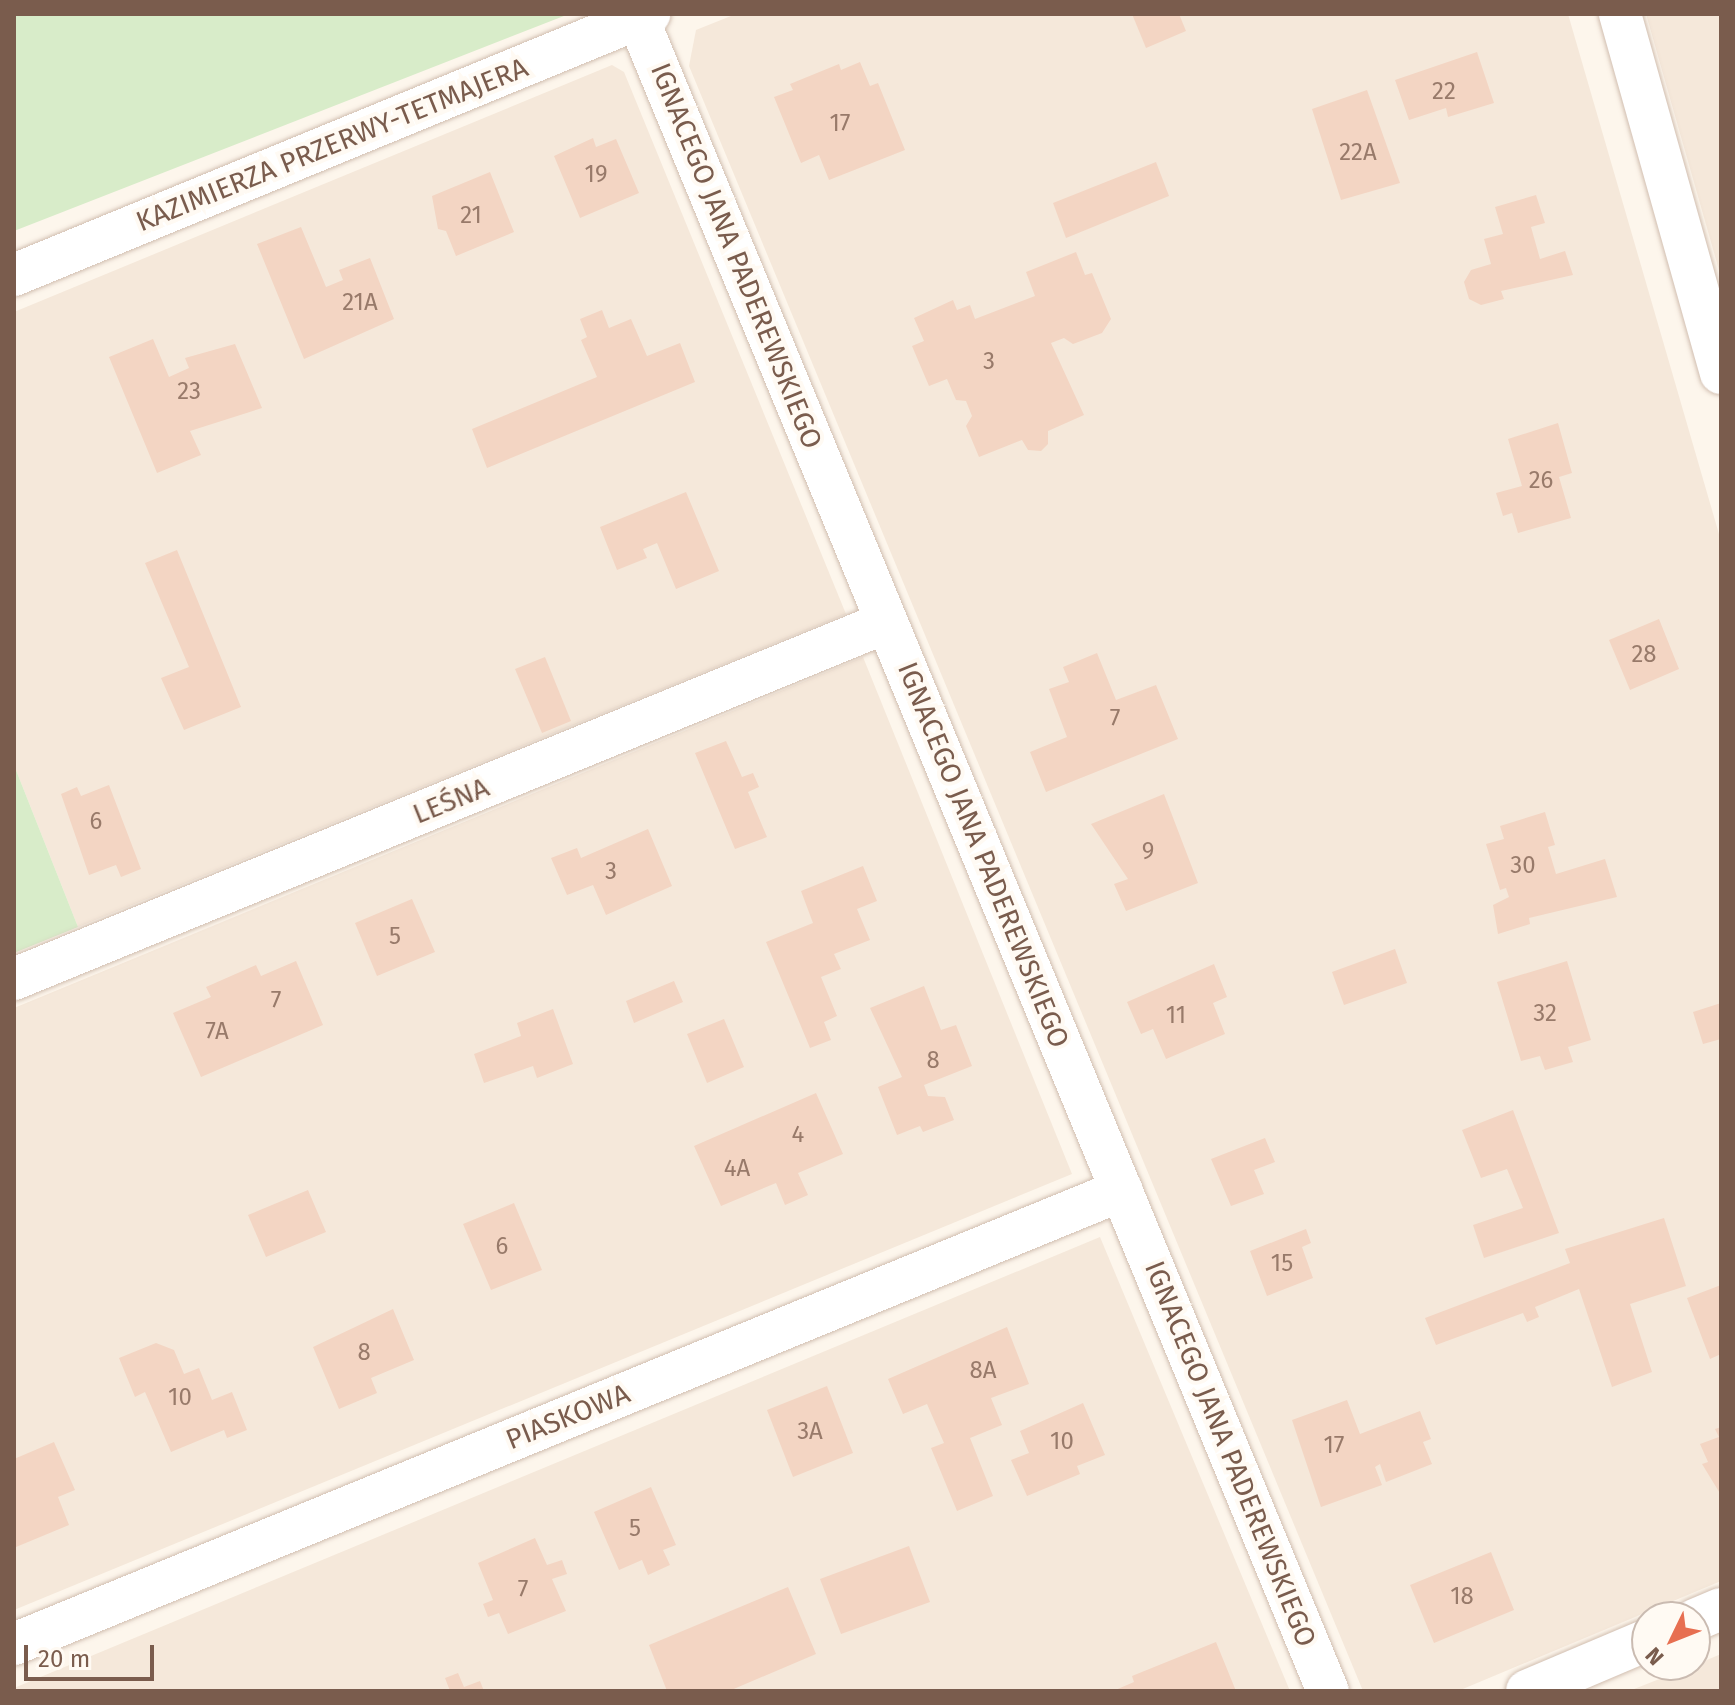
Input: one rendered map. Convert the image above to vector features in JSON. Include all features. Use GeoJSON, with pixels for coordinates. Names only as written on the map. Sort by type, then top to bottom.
{"type":"FeatureCollection","features":[{"type":"Feature","properties":{"kind":"street"},"geometry":{"type":"LineString","coordinates":[[1620,14],[1721,373]]}},
{"type":"Feature","properties":{"kind":"street","name":"KAZIMIERZA PRZERWY-TETMAJERA"},"geometry":{"type":"LineString","coordinates":[[14,275],[644,16]]}},
{"type":"Feature","properties":{"kind":"street","name":"IGNACEGO JANA PADEREWSKIEGO"},"geometry":{"type":"LineString","coordinates":[[644,16],[887,622],[1328,1691]]}},
{"type":"Feature","properties":{"kind":"street","name":"LEŚNA"},"geometry":{"type":"LineString","coordinates":[[14,979],[887,622]]}},
{"type":"Feature","properties":{"kind":"street","name":"PIASKOWA"},"geometry":{"type":"LineString","coordinates":[[14,1644],[1122,1190]]}},
{"type":"Feature","properties":{"kind":"street"},"geometry":{"type":"LineString","coordinates":[[1527,1691],[1631,1647]]}},
{"type":"Feature","properties":{"kind":"shaded area"},"geometry":{"type":"Polygon","coordinates":[[[736,14],[1568,14],[1721,541],[1721,1581],[1673,1601],[1631,1601],[1631,1619],[1458,1691],[1363,1691],[689,66],[696,30],[736,14]]]}},
{"type":"Feature","properties":{"kind":"shaded area"},"geometry":{"type":"Polygon","coordinates":[[[1646,14],[1721,14],[1721,277],[1646,14]]]}},
{"type":"Feature","properties":{"kind":"shaded area"},"geometry":{"type":"Polygon","coordinates":[[[612,65],[624,72],[846,614],[78,927],[14,765],[14,312],[612,65]]]}},
{"type":"Feature","properties":{"kind":"shaded area"},"geometry":{"type":"Polygon","coordinates":[[[863,657],[1072,1174],[14,1610],[14,1008],[863,657]]]}},
{"type":"Feature","properties":{"kind":"shaded area"},"geometry":{"type":"Polygon","coordinates":[[[1100,1237],[1290,1691],[14,1691],[14,1688],[1100,1237]]]}},
{"type":"Feature","properties":{"kind":"shaded area"},"geometry":{"type":"Polygon","coordinates":[[[1721,1654],[1721,1691],[1629,1691],[1654,1681],[1711,1681],[1711,1658],[1721,1654]]]}},
{"type":"Feature","properties":{"kind":"green space"},"geometry":{"type":"Polygon","coordinates":[[[14,14],[569,14],[14,231],[14,14]]]}},
{"type":"Feature","properties":{"kind":"green space"},"geometry":{"type":"Polygon","coordinates":[[[14,765],[78,927],[14,953],[14,765]]]}},
{"type":"Feature","properties":{"kind":"building"},"geometry":{"type":"Polygon","coordinates":[[[1132,14],[1179,14],[1186,31],[1146,48],[1132,14]]]}},
{"type":"Feature","properties":{"kind":"building"},"geometry":{"type":"Polygon","coordinates":[[[1477,52],[1494,103],[1448,117],[1446,108],[1409,120],[1395,80],[1477,52]]]}},
{"type":"Feature","properties":{"kind":"building"},"geometry":{"type":"Polygon","coordinates":[[[860,62],[870,86],[878,83],[905,150],[829,180],[819,155],[801,163],[774,97],[793,90],[790,84],[839,64],[841,70],[860,62]]]}},
{"type":"Feature","properties":{"kind":"building"},"geometry":{"type":"Polygon","coordinates":[[[1367,90],[1400,183],[1341,200],[1312,109],[1367,90]]]}},
{"type":"Feature","properties":{"kind":"building"},"geometry":{"type":"Polygon","coordinates":[[[593,138],[596,147],[616,139],[639,193],[580,218],[554,156],[593,138]]]}},
{"type":"Feature","properties":{"kind":"building"},"geometry":{"type":"Polygon","coordinates":[[[1156,162],[1169,196],[1066,238],[1053,203],[1156,162]]]}},
{"type":"Feature","properties":{"kind":"building"},"geometry":{"type":"Polygon","coordinates":[[[490,172],[514,232],[456,256],[446,231],[438,229],[432,196],[490,172]]]}},
{"type":"Feature","properties":{"kind":"building"},"geometry":{"type":"Polygon","coordinates":[[[1536,195],[1545,223],[1531,227],[1540,259],[1565,251],[1573,275],[1501,291],[1504,299],[1481,305],[1469,299],[1464,282],[1471,270],[1491,264],[1484,239],[1503,234],[1495,207],[1536,195]]]}},
{"type":"Feature","properties":{"kind":"building"},"geometry":{"type":"Polygon","coordinates":[[[301,227],[326,287],[343,280],[339,270],[370,258],[394,319],[304,359],[257,244],[301,227]]]}},
{"type":"Feature","properties":{"kind":"building"},"geometry":{"type":"Polygon","coordinates":[[[1076,252],[1085,275],[1092,273],[1111,319],[1102,333],[1073,344],[1064,338],[1051,343],[1084,415],[1048,431],[1048,444],[1041,451],[1028,450],[1022,440],[979,457],[966,426],[972,416],[966,401],[956,400],[947,379],[929,386],[912,346],[924,341],[914,318],[953,300],[957,310],[970,305],[975,319],[1035,296],[1026,272],[1076,252]]]}},
{"type":"Feature","properties":{"kind":"building"},"geometry":{"type":"Polygon","coordinates":[[[602,310],[609,328],[631,319],[647,356],[680,343],[695,382],[487,468],[472,429],[597,377],[581,340],[587,337],[580,319],[602,310]]]}},
{"type":"Feature","properties":{"kind":"building"},"geometry":{"type":"Polygon","coordinates":[[[153,339],[169,377],[189,368],[185,358],[235,344],[262,408],[190,431],[201,455],[157,473],[109,357],[153,339]]]}},
{"type":"Feature","properties":{"kind":"building"},"geometry":{"type":"Polygon","coordinates":[[[1558,423],[1572,473],[1559,477],[1571,518],[1518,533],[1512,513],[1503,516],[1496,493],[1522,486],[1508,439],[1558,423]]]}},
{"type":"Feature","properties":{"kind":"building"},"geometry":{"type":"Polygon","coordinates":[[[686,492],[719,571],[676,589],[657,543],[643,549],[647,558],[617,570],[600,527],[686,492]]]}},
{"type":"Feature","properties":{"kind":"building"},"geometry":{"type":"Polygon","coordinates":[[[177,550],[241,707],[184,730],[161,678],[189,667],[145,563],[177,550]]]}},
{"type":"Feature","properties":{"kind":"building"},"geometry":{"type":"Polygon","coordinates":[[[1659,619],[1679,669],[1630,690],[1609,640],[1659,619]]]}},
{"type":"Feature","properties":{"kind":"building"},"geometry":{"type":"Polygon","coordinates":[[[1097,653],[1116,700],[1156,685],[1178,739],[1046,792],[1030,752],[1067,737],[1049,689],[1069,682],[1063,667],[1097,653]]]}},
{"type":"Feature","properties":{"kind":"building"},"geometry":{"type":"Polygon","coordinates":[[[545,657],[571,721],[542,733],[515,669],[545,657]]]}},
{"type":"Feature","properties":{"kind":"building"},"geometry":{"type":"Polygon","coordinates":[[[726,741],[742,777],[753,773],[759,787],[748,792],[767,837],[735,849],[695,753],[726,741]]]}},
{"type":"Feature","properties":{"kind":"building"},"geometry":{"type":"Polygon","coordinates":[[[109,785],[141,869],[121,877],[116,865],[89,875],[61,794],[77,787],[81,796],[109,785]]]}},
{"type":"Feature","properties":{"kind":"building"},"geometry":{"type":"Polygon","coordinates":[[[1164,794],[1198,883],[1126,911],[1114,884],[1128,879],[1091,824],[1164,794]]]}},
{"type":"Feature","properties":{"kind":"building"},"geometry":{"type":"Polygon","coordinates":[[[1545,812],[1555,845],[1548,847],[1556,874],[1605,859],[1617,897],[1529,918],[1530,924],[1498,934],[1493,905],[1509,897],[1506,888],[1500,890],[1486,844],[1504,839],[1500,826],[1545,812]]]}},
{"type":"Feature","properties":{"kind":"building"},"geometry":{"type":"Polygon","coordinates":[[[648,829],[672,886],[606,915],[593,885],[567,895],[551,858],[577,848],[581,858],[648,829]]]}},
{"type":"Feature","properties":{"kind":"building"},"geometry":{"type":"Polygon","coordinates":[[[863,866],[877,901],[857,909],[870,940],[834,954],[841,969],[821,977],[837,1016],[824,1022],[831,1040],[810,1048],[766,942],[813,923],[801,891],[863,866]]]}},
{"type":"Feature","properties":{"kind":"building"},"geometry":{"type":"Polygon","coordinates":[[[412,899],[435,952],[377,976],[355,923],[412,899]]]}},
{"type":"Feature","properties":{"kind":"building"},"geometry":{"type":"Polygon","coordinates":[[[1395,949],[1407,983],[1344,1005],[1332,972],[1395,949]]]}},
{"type":"Feature","properties":{"kind":"building"},"geometry":{"type":"Polygon","coordinates":[[[296,961],[323,1025],[201,1077],[173,1013],[211,997],[206,987],[256,965],[261,976],[296,961]]]}},
{"type":"Feature","properties":{"kind":"building"},"geometry":{"type":"Polygon","coordinates":[[[1567,961],[1591,1040],[1568,1047],[1573,1062],[1545,1070],[1540,1056],[1521,1061],[1497,982],[1567,961]]]}},
{"type":"Feature","properties":{"kind":"building"},"geometry":{"type":"Polygon","coordinates":[[[1214,964],[1227,997],[1213,1003],[1225,1034],[1166,1059],[1153,1029],[1141,1034],[1127,1002],[1214,964]]]}},
{"type":"Feature","properties":{"kind":"building"},"geometry":{"type":"Polygon","coordinates":[[[674,981],[683,1002],[634,1023],[626,1001],[674,981]]]}},
{"type":"Feature","properties":{"kind":"building"},"geometry":{"type":"Polygon","coordinates":[[[924,986],[941,1030],[956,1025],[972,1066],[924,1085],[928,1096],[945,1097],[954,1120],[923,1132],[920,1126],[897,1135],[878,1087],[902,1077],[870,1008],[924,986]]]}},
{"type":"Feature","properties":{"kind":"building"},"geometry":{"type":"Polygon","coordinates":[[[1721,1003],[1721,1039],[1703,1044],[1693,1012],[1721,1003]]]}},
{"type":"Feature","properties":{"kind":"building"},"geometry":{"type":"Polygon","coordinates":[[[553,1009],[573,1064],[537,1078],[533,1066],[484,1083],[474,1054],[521,1036],[517,1023],[553,1009]]]}},
{"type":"Feature","properties":{"kind":"building"},"geometry":{"type":"Polygon","coordinates":[[[724,1019],[744,1067],[707,1083],[687,1034],[724,1019]]]}},
{"type":"Feature","properties":{"kind":"building"},"geometry":{"type":"Polygon","coordinates":[[[816,1093],[843,1154],[798,1173],[808,1195],[785,1205],[776,1183],[721,1206],[694,1146],[816,1093]]]}},
{"type":"Feature","properties":{"kind":"building"},"geometry":{"type":"Polygon","coordinates":[[[1513,1110],[1559,1233],[1484,1258],[1473,1225],[1523,1208],[1507,1169],[1481,1178],[1462,1130],[1513,1110]]]}},
{"type":"Feature","properties":{"kind":"building"},"geometry":{"type":"Polygon","coordinates":[[[1265,1138],[1275,1162],[1254,1170],[1264,1194],[1231,1206],[1211,1159],[1265,1138]]]}},
{"type":"Feature","properties":{"kind":"building"},"geometry":{"type":"Polygon","coordinates":[[[308,1190],[326,1232],[266,1257],[248,1215],[308,1190]]]}},
{"type":"Feature","properties":{"kind":"building"},"geometry":{"type":"Polygon","coordinates":[[[514,1203],[542,1270],[491,1290],[463,1224],[514,1203]]]}},
{"type":"Feature","properties":{"kind":"building"},"geometry":{"type":"Polygon","coordinates":[[[1664,1218],[1686,1286],[1630,1304],[1652,1372],[1612,1387],[1579,1289],[1535,1307],[1539,1317],[1527,1322],[1523,1313],[1436,1345],[1425,1318],[1570,1263],[1565,1249],[1664,1218]]]}},
{"type":"Feature","properties":{"kind":"building"},"geometry":{"type":"Polygon","coordinates":[[[1306,1229],[1311,1243],[1302,1247],[1313,1278],[1267,1296],[1250,1251],[1306,1229]]]}},
{"type":"Feature","properties":{"kind":"building"},"geometry":{"type":"Polygon","coordinates":[[[1721,1285],[1721,1354],[1710,1359],[1687,1298],[1721,1285]]]}},
{"type":"Feature","properties":{"kind":"building"},"geometry":{"type":"Polygon","coordinates":[[[393,1309],[414,1360],[371,1378],[377,1393],[339,1409],[313,1347],[393,1309]]]}},
{"type":"Feature","properties":{"kind":"building"},"geometry":{"type":"Polygon","coordinates":[[[1007,1327],[1029,1384],[991,1398],[1002,1425],[970,1438],[993,1496],[957,1511],[931,1448],[944,1443],[927,1404],[903,1414],[888,1379],[1007,1327]]]}},
{"type":"Feature","properties":{"kind":"building"},"geometry":{"type":"Polygon","coordinates":[[[156,1343],[174,1350],[184,1374],[199,1368],[212,1400],[232,1392],[247,1430],[227,1438],[224,1430],[171,1452],[145,1392],[135,1397],[119,1358],[156,1343]]]}},
{"type":"Feature","properties":{"kind":"building"},"geometry":{"type":"Polygon","coordinates":[[[827,1386],[853,1453],[793,1477],[767,1410],[827,1386]]]}},
{"type":"Feature","properties":{"kind":"building"},"geometry":{"type":"Polygon","coordinates":[[[1347,1400],[1360,1434],[1420,1411],[1431,1439],[1423,1442],[1432,1464],[1386,1482],[1380,1464],[1375,1467],[1382,1485],[1321,1507],[1292,1420],[1347,1400]]]}},
{"type":"Feature","properties":{"kind":"building"},"geometry":{"type":"Polygon","coordinates":[[[1083,1403],[1105,1455],[1077,1466],[1080,1474],[1027,1496],[1011,1460],[1029,1453],[1020,1431],[1083,1403]]]}},
{"type":"Feature","properties":{"kind":"building"},"geometry":{"type":"Polygon","coordinates":[[[1721,1427],[1721,1495],[1702,1464],[1708,1462],[1700,1444],[1719,1437],[1715,1429],[1721,1427]]]}},
{"type":"Feature","properties":{"kind":"building"},"geometry":{"type":"Polygon","coordinates":[[[54,1442],[75,1490],[58,1497],[69,1525],[16,1547],[14,1459],[54,1442]]]}},
{"type":"Feature","properties":{"kind":"building"},"geometry":{"type":"Polygon","coordinates":[[[651,1487],[676,1545],[663,1550],[670,1565],[648,1575],[642,1560],[619,1570],[594,1512],[651,1487]]]}},
{"type":"Feature","properties":{"kind":"building"},"geometry":{"type":"Polygon","coordinates":[[[535,1538],[547,1565],[562,1560],[567,1574],[552,1579],[566,1611],[508,1634],[499,1613],[488,1617],[483,1604],[493,1600],[478,1563],[535,1538]]]}},
{"type":"Feature","properties":{"kind":"building"},"geometry":{"type":"Polygon","coordinates":[[[909,1546],[930,1602],[841,1634],[820,1579],[909,1546]]]}},
{"type":"Feature","properties":{"kind":"building"},"geometry":{"type":"Polygon","coordinates":[[[1491,1552],[1514,1610],[1434,1643],[1410,1585],[1491,1552]]]}},
{"type":"Feature","properties":{"kind":"building"},"geometry":{"type":"Polygon","coordinates":[[[788,1587],[816,1654],[729,1691],[667,1691],[649,1645],[788,1587]]]}},
{"type":"Feature","properties":{"kind":"building"},"geometry":{"type":"Polygon","coordinates":[[[1216,1642],[1236,1691],[1113,1691],[1134,1682],[1132,1676],[1216,1642]]]}},
{"type":"Feature","properties":{"kind":"building"},"geometry":{"type":"Polygon","coordinates":[[[458,1673],[464,1687],[480,1681],[484,1691],[450,1691],[445,1678],[458,1673]]]}}]}
